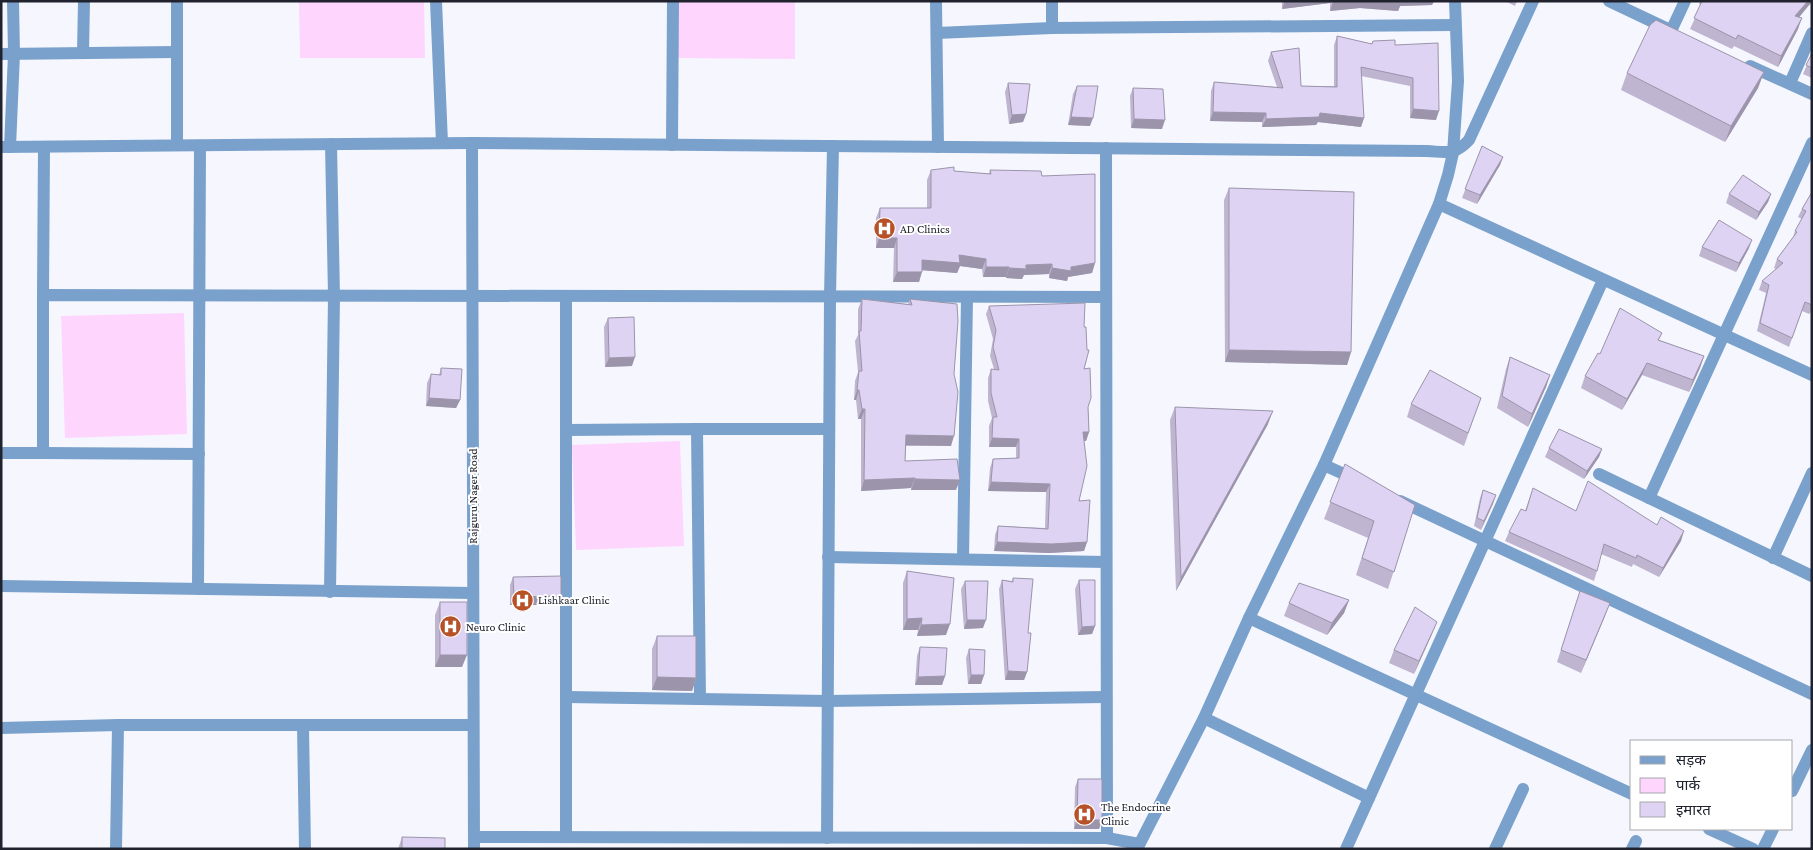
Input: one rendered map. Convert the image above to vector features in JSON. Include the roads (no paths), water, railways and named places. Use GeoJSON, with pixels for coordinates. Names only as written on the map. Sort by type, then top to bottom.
{"type":"FeatureCollection","features":[{"type":"Feature","properties":{"kind":"street"},"geometry":{"type":"LineString","coordinates":[[13,1],[14,54],[6,147],[472,143],[1427,151],[1453,153],[1462,148],[1469,140],[1532,1]]}},
{"type":"Feature","properties":{"kind":"street"},"geometry":{"type":"LineString","coordinates":[[83,53],[84,1]]}},
{"type":"Feature","properties":{"kind":"street"},"geometry":{"type":"LineString","coordinates":[[177,1],[177,146]]}},
{"type":"Feature","properties":{"kind":"street"},"geometry":{"type":"LineString","coordinates":[[436,1],[442,143]]}},
{"type":"Feature","properties":{"kind":"street"},"geometry":{"type":"LineString","coordinates":[[672,145],[673,1]]}},
{"type":"Feature","properties":{"kind":"street"},"geometry":{"type":"LineString","coordinates":[[936,1],[938,147]]}},
{"type":"Feature","properties":{"kind":"street"},"geometry":{"type":"LineString","coordinates":[[1052,1],[1052,28]]}},
{"type":"Feature","properties":{"kind":"street"},"geometry":{"type":"LineString","coordinates":[[474,843],[566,837],[647,843],[827,838],[941,843],[1107,838],[1138,846],[1204,718],[1249,618],[1324,465],[1439,204],[1453,153],[1458,81],[1455,1]]}},
{"type":"Feature","properties":{"kind":"street"},"geometry":{"type":"LineString","coordinates":[[1609,1],[1676,33],[1685,1]]}},
{"type":"Feature","properties":{"kind":"street"},"geometry":{"type":"LineString","coordinates":[[937,33],[1052,28],[1455,25]]}},
{"type":"Feature","properties":{"kind":"street"},"geometry":{"type":"LineString","coordinates":[[1790,83],[1812,32]]}},
{"type":"Feature","properties":{"kind":"street"},"geometry":{"type":"LineString","coordinates":[[1,54],[177,52]]}},
{"type":"Feature","properties":{"kind":"street"},"geometry":{"type":"LineString","coordinates":[[1735,59],[1812,94]]}},
{"type":"Feature","properties":{"kind":"street","name":"Rajguru Nager Road"},"geometry":{"type":"LineString","coordinates":[[472,143],[474,843]]}},
{"type":"Feature","properties":{"kind":"street"},"geometry":{"type":"LineString","coordinates":[[1649,498],[1812,143]]}},
{"type":"Feature","properties":{"kind":"street"},"geometry":{"type":"LineString","coordinates":[[330,592],[334,296],[331,144]]}},
{"type":"Feature","properties":{"kind":"street"},"geometry":{"type":"LineString","coordinates":[[198,589],[200,146]]}},
{"type":"Feature","properties":{"kind":"street"},"geometry":{"type":"LineString","coordinates":[[827,838],[830,297],[833,146]]}},
{"type":"Feature","properties":{"kind":"street"},"geometry":{"type":"LineString","coordinates":[[43,453],[44,147]]}},
{"type":"Feature","properties":{"kind":"street"},"geometry":{"type":"LineString","coordinates":[[1106,148],[1107,838]]}},
{"type":"Feature","properties":{"kind":"street"},"geometry":{"type":"LineString","coordinates":[[1439,204],[1812,375]]}},
{"type":"Feature","properties":{"kind":"street"},"geometry":{"type":"LineString","coordinates":[[1346,849],[1603,280]]}},
{"type":"Feature","properties":{"kind":"street"},"geometry":{"type":"LineString","coordinates":[[43,295],[1106,297]]}},
{"type":"Feature","properties":{"kind":"street"},"geometry":{"type":"LineString","coordinates":[[566,297],[566,837]]}},
{"type":"Feature","properties":{"kind":"street"},"geometry":{"type":"LineString","coordinates":[[963,559],[966,298]]}},
{"type":"Feature","properties":{"kind":"street"},"geometry":{"type":"LineString","coordinates":[[697,429],[700,699]]}},
{"type":"Feature","properties":{"kind":"street"},"geometry":{"type":"LineString","coordinates":[[566,430],[829,429]]}},
{"type":"Feature","properties":{"kind":"street"},"geometry":{"type":"LineString","coordinates":[[1,453],[199,454]]}},
{"type":"Feature","properties":{"kind":"street"},"geometry":{"type":"LineString","coordinates":[[1324,465],[1369,486]]}},
{"type":"Feature","properties":{"kind":"street"},"geometry":{"type":"LineString","coordinates":[[1774,558],[1812,473]]}},
{"type":"Feature","properties":{"kind":"street"},"geometry":{"type":"LineString","coordinates":[[1599,474],[1812,576]]}},
{"type":"Feature","properties":{"kind":"street"},"geometry":{"type":"LineString","coordinates":[[1387,494],[1812,694]]}},
{"type":"Feature","properties":{"kind":"street"},"geometry":{"type":"LineString","coordinates":[[828,557],[1106,562]]}},
{"type":"Feature","properties":{"kind":"street"},"geometry":{"type":"LineString","coordinates":[[1,586],[473,594]]}},
{"type":"Feature","properties":{"kind":"street"},"geometry":{"type":"LineString","coordinates":[[1249,618],[1630,793]]}},
{"type":"Feature","properties":{"kind":"street"},"geometry":{"type":"LineString","coordinates":[[566,696],[828,701],[1106,697]]}},
{"type":"Feature","properties":{"kind":"street"},"geometry":{"type":"LineString","coordinates":[[1204,718],[1369,798]]}},
{"type":"Feature","properties":{"kind":"street"},"geometry":{"type":"LineString","coordinates":[[1,728],[118,725],[473,725]]}},
{"type":"Feature","properties":{"kind":"street"},"geometry":{"type":"LineString","coordinates":[[116,849],[118,725]]}},
{"type":"Feature","properties":{"kind":"street"},"geometry":{"type":"LineString","coordinates":[[303,726],[304,849]]}},
{"type":"Feature","properties":{"kind":"street"},"geometry":{"type":"LineString","coordinates":[[1793,789],[1812,750]]}},
{"type":"Feature","properties":{"kind":"street"},"geometry":{"type":"LineString","coordinates":[[1495,849],[1523,789]]}},
{"type":"Feature","properties":{"kind":"street"},"geometry":{"type":"LineString","coordinates":[[1711,830],[1753,849]]}},
{"type":"Feature","properties":{"kind":"street"},"geometry":{"type":"LineString","coordinates":[[1763,849],[1772,830]]}},
{"type":"Feature","properties":{"kind":"place","name":"AD Clinics"},"geometry":{"type":"Point","coordinates":[884,229]}},
{"type":"Feature","properties":{"kind":"place","name":"Lishkaar Clinic"},"geometry":{"type":"Point","coordinates":[522,600]}},
{"type":"Feature","properties":{"kind":"place","name":"Neuro Clinic"},"geometry":{"type":"Point","coordinates":[450,627]}},
{"type":"Feature","properties":{"kind":"place","name":"The Endocrine Clinic"},"geometry":{"type":"Point","coordinates":[1085,814]}}]}
